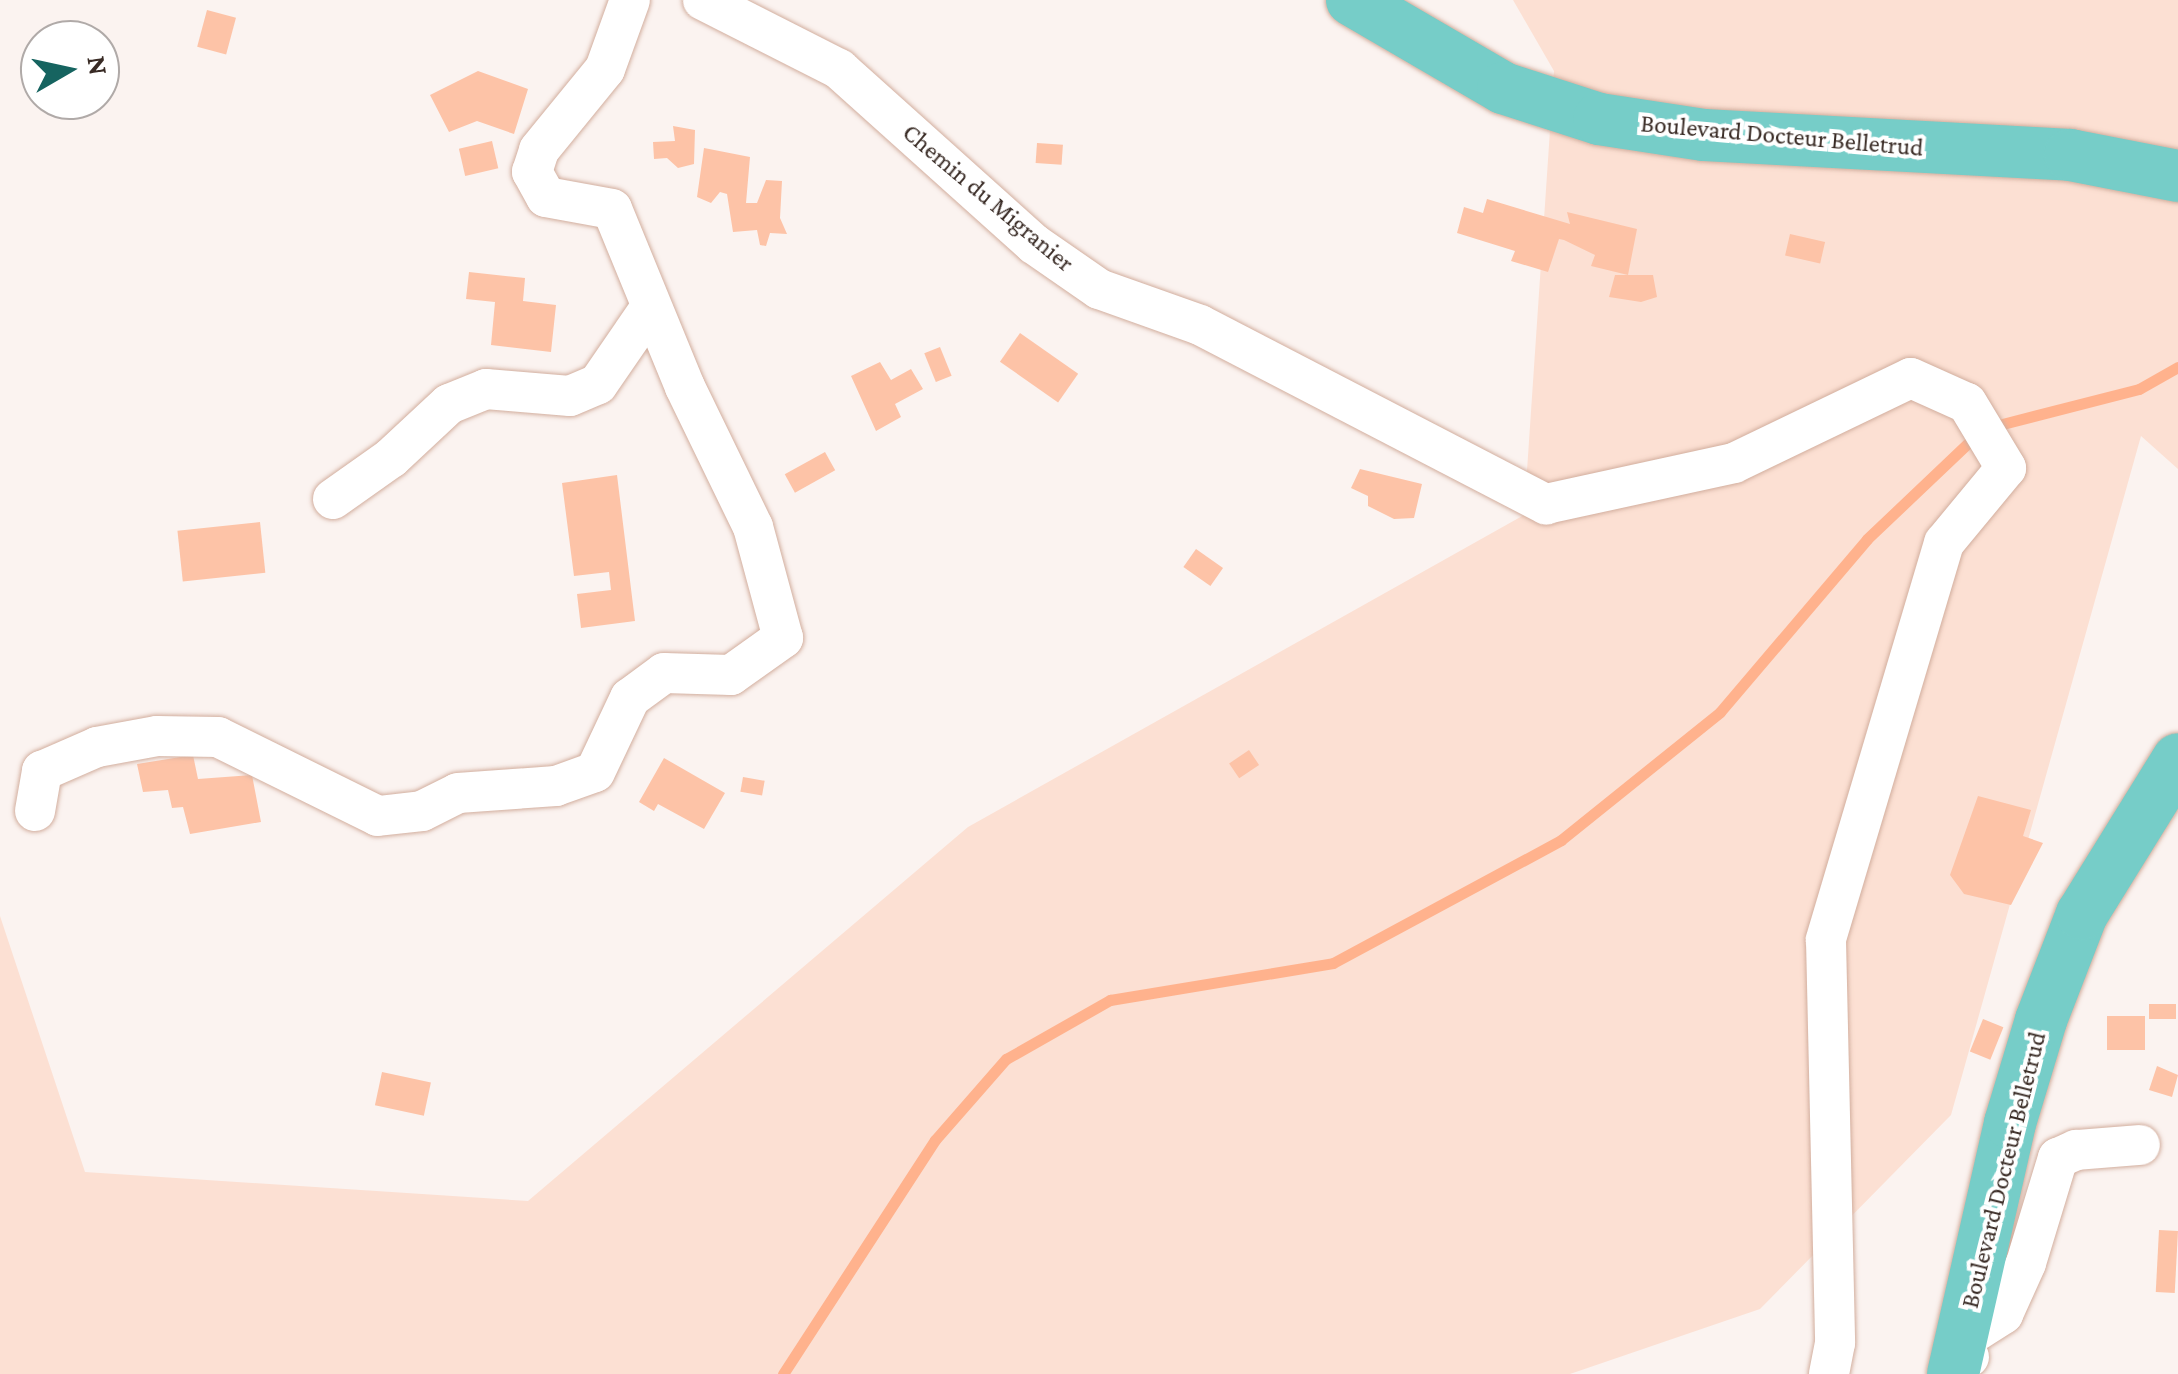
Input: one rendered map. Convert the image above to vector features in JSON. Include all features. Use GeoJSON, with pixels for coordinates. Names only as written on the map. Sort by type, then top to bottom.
{"type":"FeatureCollection","features":[{"type":"Feature","properties":{"kind":"main road","name":"Boulevard Docteur Belletrud"},"geometry":{"type":"LineString","coordinates":[[1352,0],[1503,88],[1599,120],[1704,135],[2070,155],[2178,176]]}},
{"type":"Feature","properties":{"kind":"main road","name":"Boulevard Docteur Belletrud"},"geometry":{"type":"LineString","coordinates":[[1964,1363],[2010,1123],[2041,1020],[2082,914],[2178,759]]}},
{"type":"Feature","properties":{"kind":"street"},"geometry":{"type":"LineString","coordinates":[[35,811],[42,771],[97,747],[156,736],[218,736],[378,816],[422,811],[458,794],[556,786],[596,772],[630,698],[664,673],[731,675],[783,638],[753,527],[651,308],[612,209],[546,197],[532,172],[539,150],[605,68],[630,0]]}},
{"type":"Feature","properties":{"kind":"street","name":"Chemin du Migranier"},"geometry":{"type":"LineString","coordinates":[[703,0],[839,69],[1034,244],[1099,289],[1200,325],[1546,504],[1734,462],[1911,378],[1967,403],[2006,468],[1944,543],[1826,940],[1836,1343],[1829,1374]]}},
{"type":"Feature","properties":{"kind":"street"},"geometry":{"type":"LineString","coordinates":[[332,499],[391,458],[449,404],[486,389],[570,396],[598,384],[651,308]]}},
{"type":"Feature","properties":{"kind":"street"},"geometry":{"type":"LineString","coordinates":[[1964,1363],[2003,1314],[2026,1263],[2058,1158],[2076,1150],[2140,1144]]}},
{"type":"Feature","properties":{"kind":"shaded area"},"geometry":{"type":"Polygon","coordinates":[[[1513,0],[2178,0],[2178,469],[2141,436],[1951,1115],[1760,1309],[1570,1374],[0,1374],[0,916],[85,1172],[528,1201],[968,827],[1524,515],[1554,71],[1513,0]]]}},
{"type":"Feature","properties":{"kind":"building"},"geometry":{"type":"Polygon","coordinates":[[[207,10],[236,18],[226,54],[197,47],[207,10]]]}},
{"type":"Feature","properties":{"kind":"building"},"geometry":{"type":"Polygon","coordinates":[[[478,71],[528,89],[514,134],[477,121],[449,132],[430,95],[478,71]]]}},
{"type":"Feature","properties":{"kind":"building"},"geometry":{"type":"Polygon","coordinates":[[[673,126],[695,130],[694,164],[678,168],[667,158],[654,159],[653,142],[675,141],[673,126]]]}},
{"type":"Feature","properties":{"kind":"building"},"geometry":{"type":"Polygon","coordinates":[[[492,141],[498,168],[465,176],[459,149],[492,141]]]}},
{"type":"Feature","properties":{"kind":"building"},"geometry":{"type":"Polygon","coordinates":[[[1037,143],[1063,145],[1062,165],[1036,163],[1037,143]]]}},
{"type":"Feature","properties":{"kind":"building"},"geometry":{"type":"Polygon","coordinates":[[[704,148],[750,157],[746,203],[757,203],[766,180],[782,181],[780,218],[787,234],[770,233],[766,246],[760,245],[757,230],[733,232],[727,194],[720,192],[711,203],[697,197],[704,148]]]}},
{"type":"Feature","properties":{"kind":"building"},"geometry":{"type":"Polygon","coordinates":[[[1487,199],[1570,224],[1567,212],[1637,229],[1628,275],[1591,266],[1595,255],[1564,240],[1559,239],[1548,272],[1511,261],[1515,251],[1457,233],[1464,207],[1483,213],[1487,199]]]}},
{"type":"Feature","properties":{"kind":"building"},"geometry":{"type":"Polygon","coordinates":[[[1790,234],[1825,242],[1820,264],[1785,255],[1790,234]]]}},
{"type":"Feature","properties":{"kind":"building"},"geometry":{"type":"Polygon","coordinates":[[[469,272],[525,278],[523,301],[556,305],[551,352],[491,345],[495,302],[466,299],[469,272]]]}},
{"type":"Feature","properties":{"kind":"building"},"geometry":{"type":"Polygon","coordinates":[[[1615,275],[1653,275],[1657,297],[1641,302],[1609,297],[1615,275]]]}},
{"type":"Feature","properties":{"kind":"building"},"geometry":{"type":"Polygon","coordinates":[[[1020,333],[1078,374],[1058,402],[1000,362],[1020,333]]]}},
{"type":"Feature","properties":{"kind":"building"},"geometry":{"type":"Polygon","coordinates":[[[940,347],[952,376],[936,382],[924,353],[940,347]]]}},
{"type":"Feature","properties":{"kind":"building"},"geometry":{"type":"Polygon","coordinates":[[[880,362],[891,380],[911,369],[923,389],[895,404],[901,417],[876,431],[851,376],[880,362]]]}},
{"type":"Feature","properties":{"kind":"building"},"geometry":{"type":"Polygon","coordinates":[[[825,452],[835,470],[795,493],[785,474],[825,452]]]}},
{"type":"Feature","properties":{"kind":"building"},"geometry":{"type":"Polygon","coordinates":[[[1360,469],[1422,484],[1414,518],[1394,519],[1368,506],[1368,496],[1351,488],[1360,469]]]}},
{"type":"Feature","properties":{"kind":"building"},"geometry":{"type":"Polygon","coordinates":[[[617,475],[635,621],[581,628],[577,594],[611,590],[609,572],[574,576],[562,483],[617,475]]]}},
{"type":"Feature","properties":{"kind":"building"},"geometry":{"type":"Polygon","coordinates":[[[260,522],[265,573],[183,581],[177,531],[260,522]]]}},
{"type":"Feature","properties":{"kind":"building"},"geometry":{"type":"Polygon","coordinates":[[[1196,549],[1223,568],[1210,586],[1183,567],[1196,549]]]}},
{"type":"Feature","properties":{"kind":"building"},"geometry":{"type":"Polygon","coordinates":[[[1249,750],[1259,765],[1239,778],[1229,763],[1249,750]]]}},
{"type":"Feature","properties":{"kind":"building"},"geometry":{"type":"Polygon","coordinates":[[[193,755],[198,779],[252,775],[261,822],[190,834],[183,807],[172,808],[168,790],[143,792],[137,764],[193,755]]]}},
{"type":"Feature","properties":{"kind":"building"},"geometry":{"type":"Polygon","coordinates":[[[664,758],[725,793],[704,829],[658,804],[654,811],[639,802],[664,758]]]}},
{"type":"Feature","properties":{"kind":"building"},"geometry":{"type":"Polygon","coordinates":[[[743,777],[765,781],[762,796],[740,792],[743,777]]]}},
{"type":"Feature","properties":{"kind":"building"},"geometry":{"type":"Polygon","coordinates":[[[1978,796],[2031,810],[2023,836],[2043,843],[2011,905],[1964,894],[1950,875],[1978,796]]]}},
{"type":"Feature","properties":{"kind":"building"},"geometry":{"type":"Polygon","coordinates":[[[2149,1004],[2176,1004],[2176,1019],[2149,1019],[2149,1004]]]}},
{"type":"Feature","properties":{"kind":"building"},"geometry":{"type":"Polygon","coordinates":[[[2107,1016],[2145,1016],[2145,1050],[2107,1050],[2107,1016]]]}},
{"type":"Feature","properties":{"kind":"building"},"geometry":{"type":"Polygon","coordinates":[[[1983,1019],[2003,1027],[1990,1060],[1970,1051],[1983,1019]]]}},
{"type":"Feature","properties":{"kind":"building"},"geometry":{"type":"Polygon","coordinates":[[[2157,1066],[2178,1075],[2172,1097],[2149,1090],[2157,1066]]]}},
{"type":"Feature","properties":{"kind":"building"},"geometry":{"type":"Polygon","coordinates":[[[382,1072],[431,1082],[424,1116],[375,1105],[382,1072]]]}},
{"type":"Feature","properties":{"kind":"building"},"geometry":{"type":"Polygon","coordinates":[[[2159,1230],[2178,1231],[2175,1293],[2156,1292],[2159,1230]]]}},
{"type":"Feature","properties":{"kind":"waterway"},"geometry":{"type":"LineString","coordinates":[[783,1374],[935,1140],[1006,1059],[1110,1000],[1333,963],[1561,840],[1720,712],[1867,539],[1983,429],[2139,389],[2178,367]]}}]}
